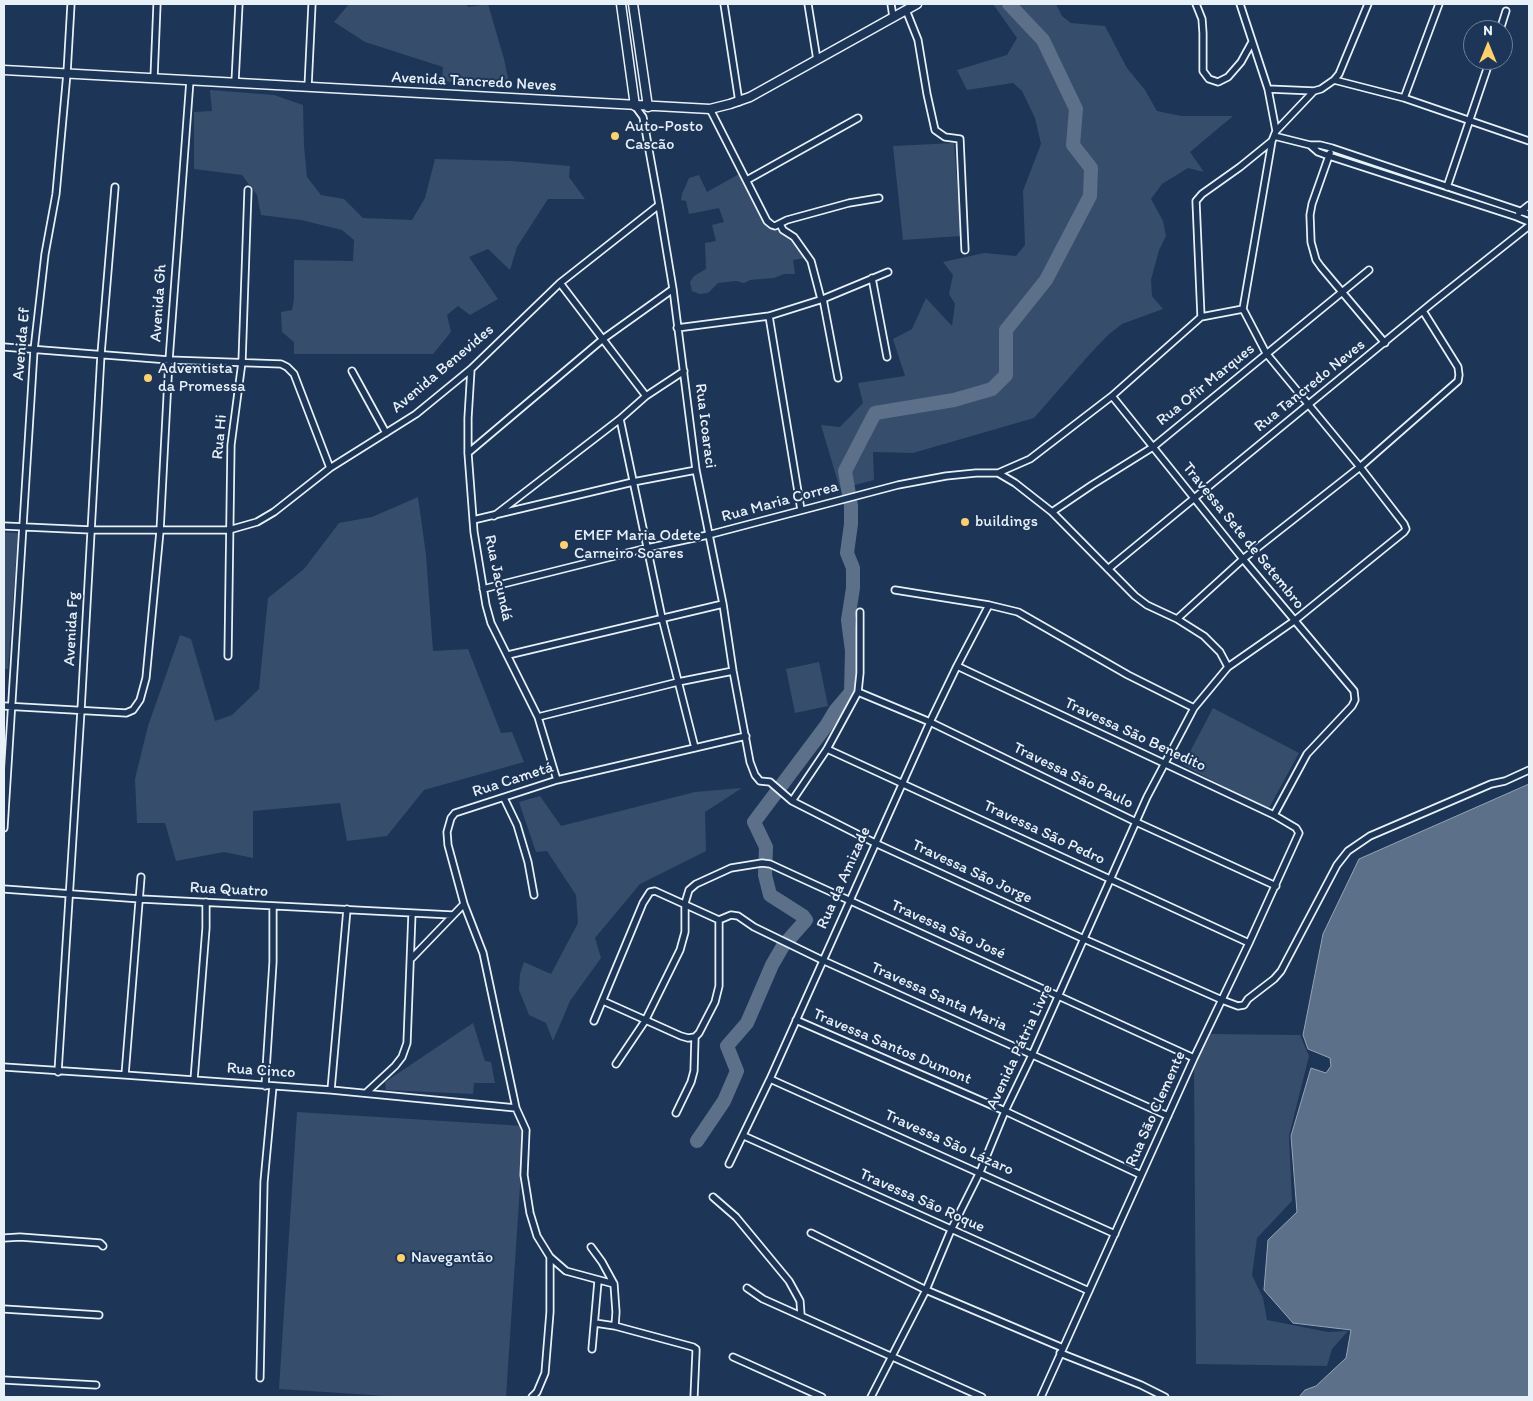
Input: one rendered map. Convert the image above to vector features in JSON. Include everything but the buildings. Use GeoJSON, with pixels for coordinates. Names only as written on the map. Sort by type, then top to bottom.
{"type":"FeatureCollection","features":[{"type":"Feature","properties":{"kind":"street","name":"Avenida Ef"},"geometry":{"type":"LineString","coordinates":[[4,828],[34,350],[45,254],[56,194],[71,4]]}},
{"type":"Feature","properties":{"kind":"street"},"geometry":{"type":"LineString","coordinates":[[154,78],[158,4]]}},
{"type":"Feature","properties":{"kind":"street"},"geometry":{"type":"LineString","coordinates":[[235,82],[239,4]]}},
{"type":"Feature","properties":{"kind":"street"},"geometry":{"type":"LineString","coordinates":[[308,87],[312,4]]}},
{"type":"Feature","properties":{"kind":"street"},"geometry":{"type":"LineString","coordinates":[[621,4],[635,106]]}},
{"type":"Feature","properties":{"kind":"street"},"geometry":{"type":"LineString","coordinates":[[633,4],[648,106],[643,117]]}},
{"type":"Feature","properties":{"kind":"street"},"geometry":{"type":"LineString","coordinates":[[724,4],[739,102]]}},
{"type":"Feature","properties":{"kind":"street"},"geometry":{"type":"LineString","coordinates":[[808,4],[817,60]]}},
{"type":"Feature","properties":{"kind":"street"},"geometry":{"type":"LineString","coordinates":[[891,4],[893,17]]}},
{"type":"Feature","properties":{"kind":"street","name":"Avenida Tancredo Neves"},"geometry":{"type":"LineString","coordinates":[[4,70],[710,109],[739,102],[750,97],[917,4]]}},
{"type":"Feature","properties":{"kind":"street"},"geometry":{"type":"LineString","coordinates":[[1196,4],[1202,19],[1203,71],[1209,80],[1218,82],[1228,77],[1241,62],[1252,42]]}},
{"type":"Feature","properties":{"kind":"street"},"geometry":{"type":"LineString","coordinates":[[1240,4],[1268,89],[1274,136],[1243,310],[1266,353],[1360,467]]}},
{"type":"Feature","properties":{"kind":"street"},"geometry":{"type":"LineString","coordinates":[[1268,89],[1314,91],[1321,89],[1334,80],[1339,74],[1368,4]]}},
{"type":"Feature","properties":{"kind":"street"},"geometry":{"type":"LineString","coordinates":[[1404,98],[1439,4]]}},
{"type":"Feature","properties":{"kind":"street"},"geometry":{"type":"LineString","coordinates":[[906,10],[918,40],[927,94],[936,130],[945,137],[960,139],[965,250]]}},
{"type":"Feature","properties":{"kind":"street"},"geometry":{"type":"LineString","coordinates":[[1503,20],[1506,11]]}},
{"type":"Feature","properties":{"kind":"street"},"geometry":{"type":"LineString","coordinates":[[1444,194],[1487,70]]}},
{"type":"Feature","properties":{"kind":"street","name":"Avenida Gh"},"geometry":{"type":"LineString","coordinates":[[81,710],[129,712],[140,700],[146,678],[160,530],[168,360],[190,80]]}},
{"type":"Feature","properties":{"kind":"street"},"geometry":{"type":"LineString","coordinates":[[1334,80],[1404,98],[1529,141]]}},
{"type":"Feature","properties":{"kind":"street"},"geometry":{"type":"LineString","coordinates":[[1201,317],[1196,201],[1202,194],[1240,167],[1274,136],[1314,91]]}},
{"type":"Feature","properties":{"kind":"street","name":"Rua Icoaraci"},"geometry":{"type":"LineString","coordinates":[[635,106],[643,117],[659,205],[673,289],[696,470],[723,604],[733,671],[746,736]]}},
{"type":"Feature","properties":{"kind":"street"},"geometry":{"type":"LineString","coordinates":[[710,109],[767,221],[775,226],[787,220],[849,203],[879,198]]}},
{"type":"Feature","properties":{"kind":"street"},"geometry":{"type":"LineString","coordinates":[[747,180],[858,118]]}},
{"type":"Feature","properties":{"kind":"street"},"geometry":{"type":"LineString","coordinates":[[1274,136],[1310,145],[1332,148],[1529,214]]}},
{"type":"Feature","properties":{"kind":"street"},"geometry":{"type":"LineString","coordinates":[[1310,145],[1318,152],[1329,156],[1517,217],[1529,224]]}},
{"type":"Feature","properties":{"kind":"street"},"geometry":{"type":"LineString","coordinates":[[1332,148],[1312,204],[1310,233],[1316,260],[1384,343]]}},
{"type":"Feature","properties":{"kind":"street","name":"Avenida Fg"},"geometry":{"type":"LineString","coordinates":[[58,1072],[101,354],[115,187]]}},
{"type":"Feature","properties":{"kind":"street","name":"Rua Hi"},"geometry":{"type":"LineString","coordinates":[[228,656],[231,445],[242,362],[248,190]]}},
{"type":"Feature","properties":{"kind":"street","name":"Avenida Benevides"},"geometry":{"type":"LineString","coordinates":[[4,526],[90,530],[229,530],[257,522],[274,512],[330,468],[416,414],[471,368],[560,283],[659,205]]}},
{"type":"Feature","properties":{"kind":"street"},"geometry":{"type":"LineString","coordinates":[[1517,217],[1529,205]]}},
{"type":"Feature","properties":{"kind":"street"},"geometry":{"type":"LineString","coordinates":[[780,224],[783,230],[794,237],[811,261],[822,299],[838,378]]}},
{"type":"Feature","properties":{"kind":"street","name":"Rua Tancredo Neves"},"geometry":{"type":"LineString","coordinates":[[1108,569],[1529,224]]}},
{"type":"Feature","properties":{"kind":"street","name":"Rua Ofir Marques"},"geometry":{"type":"LineString","coordinates":[[1052,512],[1153,447],[1369,270]]}},
{"type":"Feature","properties":{"kind":"street"},"geometry":{"type":"LineString","coordinates":[[677,328],[769,316],[822,299],[888,272]]}},
{"type":"Feature","properties":{"kind":"street"},"geometry":{"type":"LineString","coordinates":[[872,278],[887,357]]}},
{"type":"Feature","properties":{"kind":"street"},"geometry":{"type":"LineString","coordinates":[[560,283],[646,396]]}},
{"type":"Feature","properties":{"kind":"street"},"geometry":{"type":"LineString","coordinates":[[468,453],[603,339],[673,289]]}},
{"type":"Feature","properties":{"kind":"street"},"geometry":{"type":"LineString","coordinates":[[998,473],[1030,460],[1112,396],[1201,317],[1243,310]]}},
{"type":"Feature","properties":{"kind":"street"},"geometry":{"type":"LineString","coordinates":[[1177,619],[1243,559],[1360,467],[1458,380],[1459,371],[1422,311]]}},
{"type":"Feature","properties":{"kind":"street"},"geometry":{"type":"LineString","coordinates":[[769,316],[800,510]]}},
{"type":"Feature","properties":{"kind":"street"},"geometry":{"type":"LineString","coordinates":[[4,347],[168,360],[281,364],[294,374],[330,468]]}},
{"type":"Feature","properties":{"kind":"street","name":"Rua Jacundá"},"geometry":{"type":"LineString","coordinates":[[471,368],[468,453],[473,520],[483,589],[491,623],[538,717],[557,780]]}},
{"type":"Feature","properties":{"kind":"street"},"geometry":{"type":"LineString","coordinates":[[494,516],[620,419],[646,396],[684,370]]}},
{"type":"Feature","properties":{"kind":"street"},"geometry":{"type":"LineString","coordinates":[[352,371],[386,433]]}},
{"type":"Feature","properties":{"kind":"street","name":"Travessa Sete de Setembro"},"geometry":{"type":"LineString","coordinates":[[1112,396],[1243,559],[1354,691],[1355,700],[1352,706],[1307,754],[1274,815]]}},
{"type":"Feature","properties":{"kind":"street"},"geometry":{"type":"LineString","coordinates":[[620,419],[662,618],[695,748]]}},
{"type":"Feature","properties":{"kind":"street","name":"Avenida Pátria Livre"},"geometry":{"type":"LineString","coordinates":[[870,1397],[926,1290],[951,1230],[980,1172],[1005,1111],[1059,995],[1110,878],[1194,708],[1228,667],[1294,621],[1406,529],[1360,467]]}},
{"type":"Feature","properties":{"kind":"street"},"geometry":{"type":"LineString","coordinates":[[473,520],[633,482],[696,470]]}},
{"type":"Feature","properties":{"kind":"street"},"geometry":{"type":"LineString","coordinates":[[998,473],[1015,482],[1052,512],[1135,596],[1147,605],[1177,619],[1204,636],[1220,652],[1228,667]]}},
{"type":"Feature","properties":{"kind":"street","name":"Rua Maria Correa"},"geometry":{"type":"LineString","coordinates":[[483,589],[647,548],[708,535],[898,485],[946,476],[998,473]]}},
{"type":"Feature","properties":{"kind":"street"},"geometry":{"type":"LineString","coordinates":[[895,590],[989,605],[1018,612],[1128,674],[1194,708]]}},
{"type":"Feature","properties":{"kind":"street"},"geometry":{"type":"LineString","coordinates":[[508,655],[723,604]]}},
{"type":"Feature","properties":{"kind":"street","name":"Rua da Amizade"},"geometry":{"type":"LineString","coordinates":[[729,1164],[770,1079],[930,722],[989,605]]}},
{"type":"Feature","properties":{"kind":"street"},"geometry":{"type":"LineString","coordinates":[[792,801],[827,749],[858,692],[860,673],[860,612]]}},
{"type":"Feature","properties":{"kind":"street","name":"Travessa São Benedito"},"geometry":{"type":"LineString","coordinates":[[957,666],[1274,815],[1296,828],[1299,833]]}},
{"type":"Feature","properties":{"kind":"street"},"geometry":{"type":"LineString","coordinates":[[538,717],[678,682],[733,671]]}},
{"type":"Feature","properties":{"kind":"street","name":"Travessa São Paulo"},"geometry":{"type":"LineString","coordinates":[[858,692],[930,722],[1136,822],[1276,886]]}},
{"type":"Feature","properties":{"kind":"street"},"geometry":{"type":"LineString","coordinates":[[4,706],[81,710]]}},
{"type":"Feature","properties":{"kind":"street","name":"Rua Cametá"},"geometry":{"type":"LineString","coordinates":[[550,1257],[537,1236],[530,1213],[524,1175],[526,1130],[516,1108],[483,953],[464,904],[448,845],[448,824],[455,813],[557,780],[746,736]]}},
{"type":"Feature","properties":{"kind":"street","name":"Travessa São Jorge"},"geometry":{"type":"LineString","coordinates":[[746,736],[750,762],[755,775],[760,781],[770,782],[792,801],[875,843],[1084,939],[1238,1006],[1244,1005],[1255,993],[1281,972],[1337,865],[1348,851],[1370,836],[1491,784],[1504,781],[1529,770]]}},
{"type":"Feature","properties":{"kind":"street","name":"Travessa São Pedro"},"geometry":{"type":"LineString","coordinates":[[827,749],[1249,943]]}},
{"type":"Feature","properties":{"kind":"street"},"geometry":{"type":"LineString","coordinates":[[504,798],[517,825],[534,895]]}},
{"type":"Feature","properties":{"kind":"street","name":"Rua São Clemente"},"geometry":{"type":"LineString","coordinates":[[1040,1397],[1194,1058],[1276,886],[1299,833]]}},
{"type":"Feature","properties":{"kind":"street","name":"Travessa São José"},"geometry":{"type":"LineString","coordinates":[[685,903],[689,890],[696,884],[731,868],[762,863],[770,864],[1194,1058]]}},
{"type":"Feature","properties":{"kind":"street"},"geometry":{"type":"LineString","coordinates":[[126,1075],[142,877]]}},
{"type":"Feature","properties":{"kind":"street","name":"Rua Quatro"},"geometry":{"type":"LineString","coordinates":[[4,889],[141,899],[452,915]]}},
{"type":"Feature","properties":{"kind":"street"},"geometry":{"type":"LineString","coordinates":[[594,1021],[643,903],[650,892],[655,891],[685,903],[719,920],[719,986],[715,1002],[699,1034],[695,1037],[680,1036],[603,1002]]}},
{"type":"Feature","properties":{"kind":"street"},"geometry":{"type":"LineString","coordinates":[[194,1080],[206,928],[206,902]]}},
{"type":"Feature","properties":{"kind":"street"},"geometry":{"type":"LineString","coordinates":[[616,1064],[645,1022],[680,950],[685,932],[685,903]]}},
{"type":"Feature","properties":{"kind":"street"},"geometry":{"type":"LineString","coordinates":[[412,958],[464,904]]}},
{"type":"Feature","properties":{"kind":"street"},"geometry":{"type":"LineString","coordinates":[[265,1086],[273,962],[273,906]]}},
{"type":"Feature","properties":{"kind":"street"},"geometry":{"type":"LineString","coordinates":[[331,1090],[347,909]]}},
{"type":"Feature","properties":{"kind":"street"},"geometry":{"type":"LineString","coordinates":[[366,1093],[395,1066],[402,1056],[407,1043],[412,958],[412,913]]}},
{"type":"Feature","properties":{"kind":"street","name":"Travessa Santa Maria"},"geometry":{"type":"LineString","coordinates":[[719,920],[738,916],[754,927],[822,960],[1168,1116]]}},
{"type":"Feature","properties":{"kind":"street","name":"Travessa Santos Dumont"},"geometry":{"type":"LineString","coordinates":[[796,1020],[1005,1111],[1141,1175]]}},
{"type":"Feature","properties":{"kind":"street"},"geometry":{"type":"LineString","coordinates":[[676,1113],[691,1082],[694,1071],[695,1037]]}},
{"type":"Feature","properties":{"kind":"street","name":"Rua Cinco"},"geometry":{"type":"LineString","coordinates":[[4,1068],[331,1090],[516,1108]]}},
{"type":"Feature","properties":{"kind":"street","name":"Travessa São Lázaro"},"geometry":{"type":"LineString","coordinates":[[770,1079],[1115,1234]]}},
{"type":"Feature","properties":{"kind":"street"},"geometry":{"type":"LineString","coordinates":[[260,1378],[264,1182],[273,1086]]}},
{"type":"Feature","properties":{"kind":"street","name":"Travessa São Roque"},"geometry":{"type":"LineString","coordinates":[[744,1136],[1089,1291]]}},
{"type":"Feature","properties":{"kind":"street"},"geometry":{"type":"LineString","coordinates":[[713,1197],[736,1217],[789,1280],[799,1298],[800,1315]]}},
{"type":"Feature","properties":{"kind":"street"},"geometry":{"type":"LineString","coordinates":[[811,1234],[926,1290],[1165,1397]]}},
{"type":"Feature","properties":{"kind":"street"},"geometry":{"type":"LineString","coordinates":[[4,1238],[20,1237],[100,1243],[103,1246]]}},
{"type":"Feature","properties":{"kind":"street"},"geometry":{"type":"LineString","coordinates":[[591,1247],[614,1284],[615,1326]]}},
{"type":"Feature","properties":{"kind":"street"},"geometry":{"type":"LineString","coordinates":[[550,1257],[566,1271],[614,1284]]}},
{"type":"Feature","properties":{"kind":"street"},"geometry":{"type":"LineString","coordinates":[[532,1397],[537,1392],[546,1364],[550,1312],[550,1257]]}},
{"type":"Feature","properties":{"kind":"street"},"geometry":{"type":"LineString","coordinates":[[592,1349],[598,1281]]}},
{"type":"Feature","properties":{"kind":"street"},"geometry":{"type":"LineString","coordinates":[[747,1288],[763,1299],[982,1397]]}},
{"type":"Feature","properties":{"kind":"street"},"geometry":{"type":"LineString","coordinates":[[4,1309],[99,1315]]}},
{"type":"Feature","properties":{"kind":"street"},"geometry":{"type":"LineString","coordinates":[[595,1323],[615,1326],[696,1349],[694,1397]]}},
{"type":"Feature","properties":{"kind":"street"},"geometry":{"type":"LineString","coordinates":[[733,1357],[822,1397]]}},
{"type":"Feature","properties":{"kind":"street"},"geometry":{"type":"LineString","coordinates":[[4,1380],[96,1385]]}},
{"type":"Feature","properties":{"kind":"shaded area"},"geometry":{"type":"Polygon","coordinates":[[[349,4],[466,4],[468,7],[488,4],[510,87],[442,81],[443,67],[365,42],[334,22],[349,4]]]}},
{"type":"Feature","properties":{"kind":"shaded area"},"geometry":{"type":"Polygon","coordinates":[[[993,4],[1056,4],[1062,16],[1071,23],[1105,26],[1127,68],[1145,90],[1157,111],[1181,116],[1233,116],[1190,152],[1204,172],[1188,168],[1162,184],[1151,199],[1163,221],[1166,236],[1159,250],[1151,280],[1152,296],[1163,309],[1122,324],[1108,335],[1034,418],[913,453],[873,452],[874,480],[840,489],[821,425],[840,427],[863,403],[858,383],[905,376],[893,339],[912,329],[926,298],[952,326],[955,304],[949,294],[953,275],[943,262],[984,253],[1016,256],[1025,245],[1023,191],[1041,144],[1035,118],[1022,91],[1013,83],[967,90],[957,70],[1007,55],[1017,38],[993,4]]]}},
{"type":"Feature","properties":{"kind":"shaded area"},"geometry":{"type":"Polygon","coordinates":[[[210,90],[274,95],[303,105],[307,177],[321,195],[344,199],[363,218],[412,220],[425,198],[435,159],[511,161],[570,166],[569,177],[585,199],[548,199],[517,247],[510,270],[488,249],[469,257],[498,299],[470,315],[458,306],[447,315],[451,332],[433,354],[294,354],[294,342],[282,332],[281,312],[292,310],[294,299],[294,260],[353,261],[354,240],[342,230],[301,220],[261,215],[257,195],[242,175],[194,169],[194,112],[212,111],[210,90]]]}},
{"type":"Feature","properties":{"kind":"shaded area"},"geometry":{"type":"Polygon","coordinates":[[[954,143],[961,236],[903,240],[893,146],[954,143]]]}},
{"type":"Feature","properties":{"kind":"shaded area"},"geometry":{"type":"Polygon","coordinates":[[[739,174],[767,225],[789,236],[805,258],[793,260],[795,274],[750,280],[744,283],[736,281],[718,283],[708,293],[700,294],[692,291],[690,282],[694,276],[706,269],[705,243],[716,241],[712,225],[724,222],[719,208],[689,214],[686,201],[681,200],[682,194],[689,178],[699,175],[707,192],[739,174]]]}},
{"type":"Feature","properties":{"kind":"shaded area"},"geometry":{"type":"Polygon","coordinates":[[[418,497],[426,555],[433,651],[468,649],[501,733],[512,732],[524,762],[424,790],[387,836],[347,841],[340,803],[253,811],[253,858],[224,852],[176,861],[165,823],[137,823],[135,779],[148,726],[180,635],[191,639],[215,721],[232,715],[259,689],[268,598],[304,569],[339,523],[372,517],[418,497]]]}},
{"type":"Feature","properties":{"kind":"shaded area"},"geometry":{"type":"Polygon","coordinates":[[[4,532],[18,533],[8,669],[4,669],[4,532]]]}},
{"type":"Feature","properties":{"kind":"shaded area"},"geometry":{"type":"Polygon","coordinates":[[[819,662],[828,706],[795,713],[786,669],[819,662]]]}},
{"type":"Feature","properties":{"kind":"shaded area"},"geometry":{"type":"Polygon","coordinates":[[[1213,708],[1299,753],[1268,810],[1183,765],[1213,708]]]}},
{"type":"Feature","properties":{"kind":"shaded area"},"geometry":{"type":"Polygon","coordinates":[[[1529,784],[1529,1397],[1299,1397],[1305,1390],[1316,1386],[1346,1358],[1351,1330],[1293,1323],[1264,1290],[1268,1240],[1297,1212],[1291,1136],[1311,1068],[1326,1073],[1331,1066],[1330,1058],[1308,1049],[1303,1035],[1323,934],[1359,859],[1529,784]]]}},
{"type":"Feature","properties":{"kind":"shaded area"},"geometry":{"type":"Polygon","coordinates":[[[742,788],[705,812],[706,851],[640,884],[595,938],[601,958],[570,1001],[553,1041],[546,1023],[529,1015],[519,990],[520,974],[524,962],[551,974],[578,923],[576,895],[547,851],[536,852],[519,802],[540,796],[561,826],[695,792],[742,788]]]}},
{"type":"Feature","properties":{"kind":"shaded area"},"geometry":{"type":"Polygon","coordinates":[[[473,1023],[485,1061],[491,1062],[495,1083],[474,1083],[473,1094],[386,1090],[385,1082],[473,1023]]]}},
{"type":"Feature","properties":{"kind":"shaded area"},"geometry":{"type":"Polygon","coordinates":[[[1211,1034],[1300,1035],[1309,1056],[1289,1136],[1292,1201],[1257,1238],[1252,1275],[1263,1298],[1267,1320],[1328,1332],[1348,1331],[1332,1349],[1327,1366],[1196,1364],[1194,1066],[1211,1034]]]}},
{"type":"Feature","properties":{"kind":"shaded area","name":"Navegantão"},"geometry":{"type":"Polygon","coordinates":[[[297,1112],[524,1126],[506,1397],[402,1397],[279,1389],[297,1112]]]}},
{"type":"Feature","properties":{"kind":"waterway"},"geometry":{"type":"LineString","coordinates":[[697,1141],[724,1101],[737,1071],[727,1046],[747,1023],[772,965],[783,946],[806,920],[803,916],[770,895],[765,875],[766,847],[754,822],[851,692],[852,651],[848,620],[853,588],[853,568],[847,553],[851,524],[851,506],[845,471],[875,413],[954,400],[992,389],[1006,375],[1006,330],[1046,280],[1090,196],[1091,168],[1073,145],[1076,109],[1043,40],[1009,4]]}},
{"type":"Feature","properties":{"kind":"place","name":"Auto-Posto Cascão"},"geometry":{"type":"Point","coordinates":[615,136]}},
{"type":"Feature","properties":{"kind":"place","name":"Adventista da Promessa"},"geometry":{"type":"Point","coordinates":[148,378]}},
{"type":"Feature","properties":{"kind":"place","name":"buildings"},"geometry":{"type":"Point","coordinates":[965,522]}},
{"type":"Feature","properties":{"kind":"place","name":"EMEF Maria Odete Carneiro Soares"},"geometry":{"type":"Point","coordinates":[564,545]}},
{"type":"Feature","properties":{"kind":"place","name":"Navegantão"},"geometry":{"type":"Point","coordinates":[401,1258]}}]}
